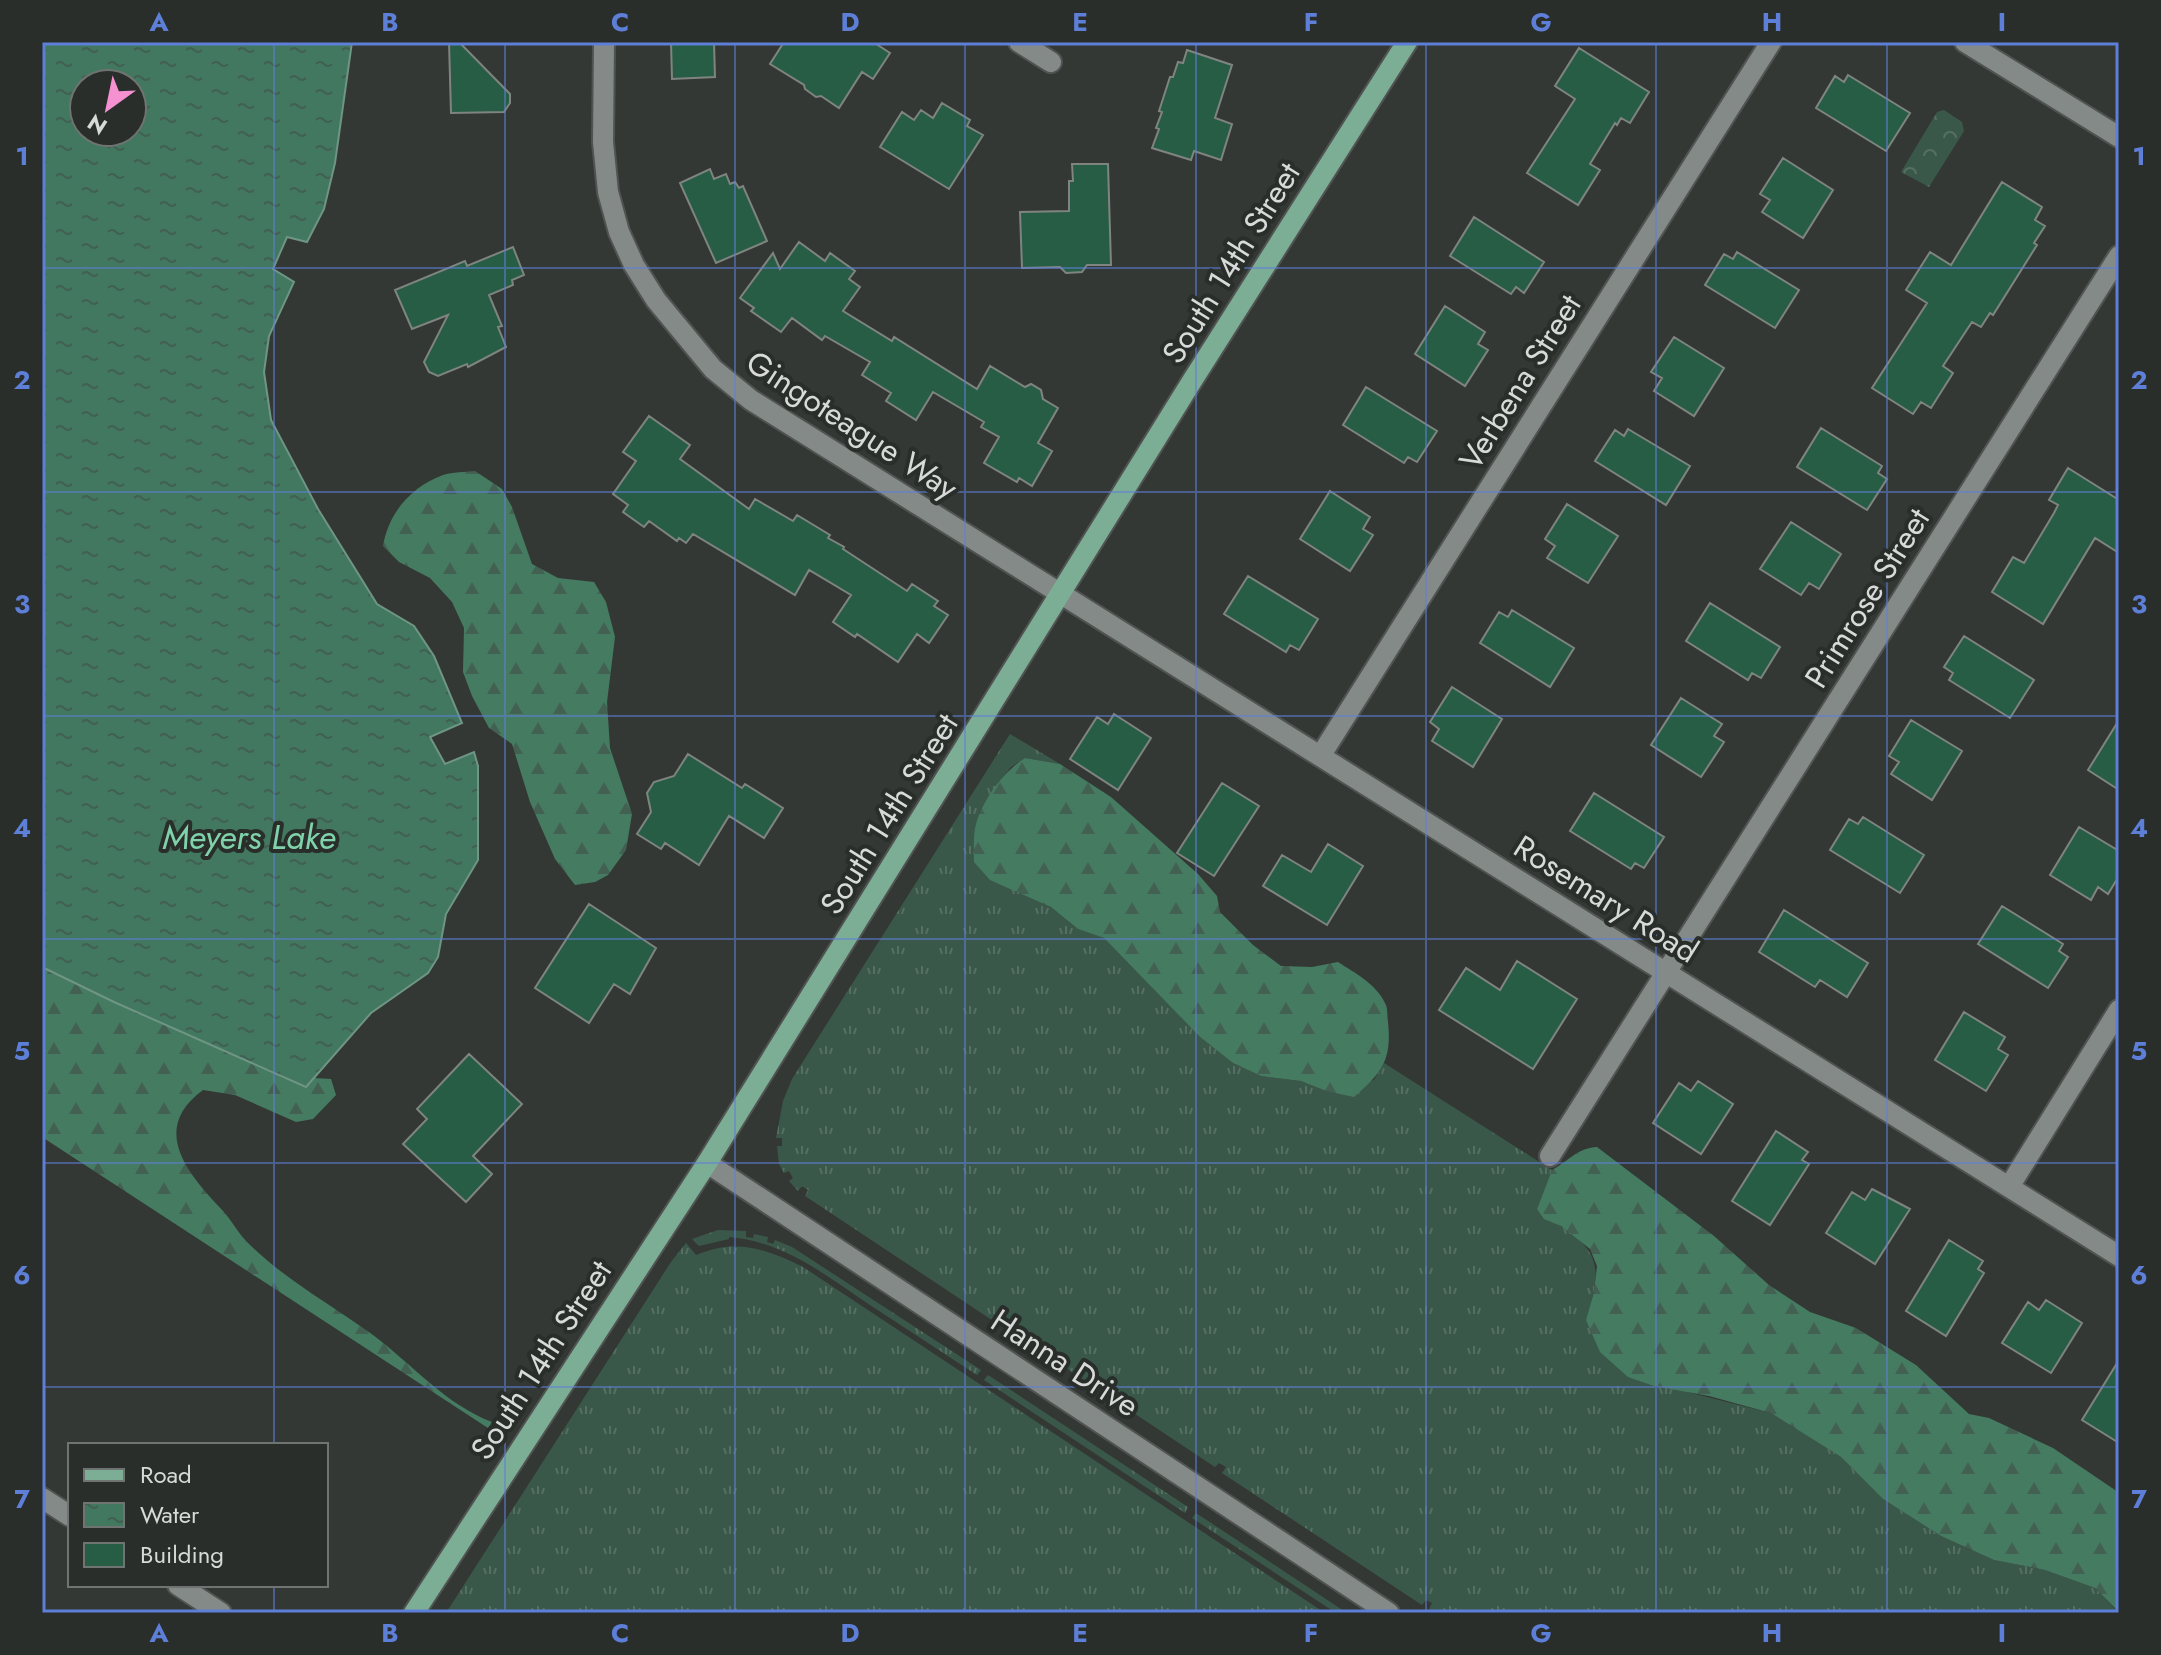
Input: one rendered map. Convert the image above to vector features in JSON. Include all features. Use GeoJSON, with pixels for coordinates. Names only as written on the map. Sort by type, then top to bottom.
{"type":"FeatureCollection","features":[{"type":"Feature","properties":{"kind":"main road","name":"South 14th Street"},"geometry":{"type":"LineString","coordinates":[[414,1613],[707,1163],[1200,368],[1407,42]]}},
{"type":"Feature","properties":{"kind":"street","name":"Gingoteague Way"},"geometry":{"type":"LineString","coordinates":[[604,42],[603,142],[619,232],[634,265],[683,334],[713,369],[751,400],[1061,593]]}},
{"type":"Feature","properties":{"kind":"street"},"geometry":{"type":"LineString","coordinates":[[1019,42],[1051,62]]}},
{"type":"Feature","properties":{"kind":"street","name":"Verbena Street"},"geometry":{"type":"LineString","coordinates":[[1321,755],[1771,42]]}},
{"type":"Feature","properties":{"kind":"street"},"geometry":{"type":"LineString","coordinates":[[1965,42],[2119,137]]}},
{"type":"Feature","properties":{"kind":"street","name":"Primrose Street"},"geometry":{"type":"LineString","coordinates":[[1550,1156],[2119,256]]}},
{"type":"Feature","properties":{"kind":"street","name":"Rosemary Road"},"geometry":{"type":"LineString","coordinates":[[1061,593],[2119,1256]]}},
{"type":"Feature","properties":{"kind":"street"},"geometry":{"type":"LineString","coordinates":[[2009,1187],[2119,1010]]}},
{"type":"Feature","properties":{"kind":"street","name":"Hanna Drive"},"geometry":{"type":"LineString","coordinates":[[707,1163],[1389,1613]]}},
{"type":"Feature","properties":{"kind":"street"},"geometry":{"type":"LineString","coordinates":[[42,1498],[68,1515]]}},
{"type":"Feature","properties":{"kind":"street"},"geometry":{"type":"LineString","coordinates":[[181,1587],[221,1613]]}},
{"type":"Feature","properties":{"kind":"green space"},"geometry":{"type":"Polygon","coordinates":[[[1944,110],[1962,122],[1964,131],[1929,187],[1901,172],[1937,112],[1944,110]]]}},
{"type":"Feature","properties":{"kind":"green space"},"geometry":{"type":"Polygon","coordinates":[[[475,471],[502,489],[512,507],[532,564],[558,578],[594,582],[606,602],[615,637],[607,702],[610,748],[632,814],[626,850],[608,875],[595,882],[575,885],[555,859],[530,802],[512,744],[489,728],[472,696],[463,672],[464,628],[452,602],[430,578],[399,562],[383,546],[396,512],[421,486],[443,475],[475,471]]]}},
{"type":"Feature","properties":{"kind":"green space"},"geometry":{"type":"Polygon","coordinates":[[[1010,734],[1060,764],[1025,758],[1011,767],[998,783],[1022,892],[1051,907],[1078,929],[1104,938],[1200,1037],[1233,1063],[1261,1076],[1301,1081],[1326,1091],[1374,1080],[1384,1063],[1552,1170],[1537,1209],[1576,1237],[1592,1257],[1594,1291],[1586,1320],[1687,1392],[1771,1413],[1841,1457],[1883,1499],[1941,1536],[1994,1560],[2045,1570],[2095,1588],[2119,1613],[1435,1613],[1429,1609],[1432,1603],[1426,1600],[1422,1605],[1222,1473],[1226,1467],[1219,1463],[1215,1467],[1015,1334],[1018,1329],[1011,1325],[1007,1330],[805,1196],[808,1190],[802,1186],[798,1191],[789,1181],[793,1178],[789,1171],[784,1173],[779,1164],[777,1146],[782,1146],[782,1138],[776,1138],[783,1101],[792,1079],[1010,734]]]}},
{"type":"Feature","properties":{"kind":"green space"},"geometry":{"type":"Polygon","coordinates":[[[1025,758],[1060,764],[1111,797],[1198,874],[1217,896],[1220,912],[1253,945],[1281,966],[1312,967],[1338,962],[1371,985],[1386,1005],[1389,1035],[1383,1065],[1372,1080],[1354,1097],[1301,1081],[1261,1076],[1233,1063],[1200,1037],[1104,938],[1078,929],[1051,907],[990,880],[974,862],[976,824],[995,786],[1025,758]]]}},
{"type":"Feature","properties":{"kind":"green space"},"geometry":{"type":"Polygon","coordinates":[[[42,967],[305,1086],[314,1078],[331,1079],[336,1095],[313,1119],[296,1122],[235,1095],[203,1090],[187,1105],[178,1121],[176,1137],[180,1152],[198,1183],[264,1258],[373,1335],[459,1405],[492,1422],[488,1428],[42,1137],[42,967]]]}},
{"type":"Feature","properties":{"kind":"green space"},"geometry":{"type":"Polygon","coordinates":[[[1597,1147],[1714,1236],[1769,1285],[1810,1312],[1856,1328],[1916,1365],[1969,1414],[1989,1418],[2053,1448],[2115,1490],[2119,1494],[2119,1612],[2095,1588],[2045,1570],[1994,1560],[1941,1536],[1883,1499],[1841,1457],[1771,1413],[1628,1377],[1600,1352],[1586,1320],[1597,1266],[1590,1249],[1561,1226],[1544,1219],[1537,1209],[1552,1170],[1578,1152],[1597,1147]]]}},
{"type":"Feature","properties":{"kind":"green space"},"geometry":{"type":"Polygon","coordinates":[[[718,1230],[746,1231],[746,1237],[753,1238],[754,1234],[768,1237],[767,1242],[773,1244],[775,1240],[792,1247],[981,1370],[977,1375],[787,1253],[768,1245],[729,1237],[699,1246],[692,1239],[718,1230]]]}},
{"type":"Feature","properties":{"kind":"green space"},"geometry":{"type":"Polygon","coordinates":[[[686,1243],[696,1255],[725,1247],[751,1248],[803,1267],[1325,1613],[446,1613],[686,1243]]]}},
{"type":"Feature","properties":{"kind":"green space"},"geometry":{"type":"Polygon","coordinates":[[[988,1375],[1188,1507],[1185,1513],[984,1380],[988,1375]]]}},
{"type":"Feature","properties":{"kind":"green space"},"geometry":{"type":"Polygon","coordinates":[[[1196,1513],[1347,1613],[1336,1613],[1192,1518],[1196,1513]]]}},
{"type":"Feature","properties":{"kind":"water","name":"Meyers Lake"},"geometry":{"type":"Polygon","coordinates":[[[42,42],[352,42],[335,163],[324,209],[307,242],[287,237],[273,269],[294,282],[269,336],[264,372],[271,420],[318,509],[377,604],[414,626],[434,656],[462,723],[430,737],[445,764],[474,752],[478,766],[478,860],[446,914],[438,957],[428,973],[371,1013],[306,1087],[42,967],[42,42]]]}},
{"type":"Feature","properties":{"kind":"building"},"geometry":{"type":"Polygon","coordinates":[[[449,42],[459,42],[510,94],[510,103],[504,112],[451,113],[449,42]]]}},
{"type":"Feature","properties":{"kind":"building"},"geometry":{"type":"Polygon","coordinates":[[[671,42],[714,42],[715,77],[672,79],[671,42]]]}},
{"type":"Feature","properties":{"kind":"building"},"geometry":{"type":"Polygon","coordinates":[[[784,42],[873,42],[890,53],[873,79],[862,72],[839,108],[821,96],[816,97],[804,85],[770,64],[784,42]]]}},
{"type":"Feature","properties":{"kind":"building"},"geometry":{"type":"Polygon","coordinates":[[[1579,48],[1649,92],[1630,123],[1621,118],[1617,125],[1615,123],[1590,164],[1600,170],[1578,205],[1527,173],[1575,99],[1555,86],[1579,48]]]}},
{"type":"Feature","properties":{"kind":"building"},"geometry":{"type":"Polygon","coordinates":[[[1187,50],[1232,65],[1215,118],[1232,124],[1221,160],[1194,151],[1191,160],[1152,148],[1170,77],[1173,77],[1178,62],[1183,63],[1187,50]]]}},
{"type":"Feature","properties":{"kind":"building"},"geometry":{"type":"Polygon","coordinates":[[[1848,75],[1910,113],[1886,151],[1816,108],[1835,76],[1844,82],[1848,75]]]}},
{"type":"Feature","properties":{"kind":"building"},"geometry":{"type":"Polygon","coordinates":[[[942,103],[970,120],[967,126],[983,135],[949,189],[880,147],[902,112],[914,120],[921,110],[933,118],[942,103]]]}},
{"type":"Feature","properties":{"kind":"building"},"geometry":{"type":"Polygon","coordinates":[[[1783,158],[1833,190],[1803,238],[1762,212],[1770,200],[1760,194],[1783,158]]]}},
{"type":"Feature","properties":{"kind":"building"},"geometry":{"type":"Polygon","coordinates":[[[1072,164],[1108,164],[1111,265],[1087,265],[1082,272],[1066,273],[1060,267],[1022,268],[1020,212],[1069,211],[1072,164]]]}},
{"type":"Feature","properties":{"kind":"building"},"geometry":{"type":"Polygon","coordinates":[[[710,169],[714,179],[726,174],[730,184],[735,182],[739,188],[743,186],[767,241],[716,263],[680,183],[710,169]]]}},
{"type":"Feature","properties":{"kind":"building"},"geometry":{"type":"Polygon","coordinates":[[[2002,182],[2042,207],[2035,220],[2045,226],[2034,243],[2037,245],[1993,315],[1990,313],[1981,327],[1972,322],[1943,366],[1953,373],[1931,408],[1921,402],[1913,414],[1872,388],[1927,303],[1906,290],[1930,252],[1951,265],[2002,182]]]}},
{"type":"Feature","properties":{"kind":"building"},"geometry":{"type":"Polygon","coordinates":[[[1474,217],[1544,262],[1524,293],[1516,287],[1511,294],[1450,256],[1474,217]]]}},
{"type":"Feature","properties":{"kind":"building"},"geometry":{"type":"Polygon","coordinates":[[[799,242],[825,261],[830,253],[855,271],[849,279],[860,287],[843,311],[892,341],[894,337],[977,389],[990,366],[1025,387],[1031,384],[1041,390],[1043,399],[1058,408],[1038,443],[1052,451],[1032,486],[1019,478],[1017,482],[984,463],[999,437],[981,427],[984,422],[933,392],[916,420],[886,401],[891,393],[862,375],[870,362],[825,336],[822,340],[792,318],[781,332],[751,311],[754,308],[740,298],[773,253],[780,269],[799,242]]]}},
{"type":"Feature","properties":{"kind":"building"},"geometry":{"type":"Polygon","coordinates":[[[513,247],[524,275],[512,280],[513,285],[489,295],[502,326],[498,327],[506,347],[468,367],[467,364],[438,376],[429,372],[424,362],[448,315],[412,329],[395,290],[465,261],[467,266],[513,247]]]}},
{"type":"Feature","properties":{"kind":"building"},"geometry":{"type":"Polygon","coordinates":[[[1737,252],[1799,290],[1775,328],[1705,285],[1724,254],[1733,259],[1737,252]]]}},
{"type":"Feature","properties":{"kind":"building"},"geometry":{"type":"Polygon","coordinates":[[[1445,306],[1485,332],[1478,344],[1488,350],[1465,386],[1415,354],[1445,306]]]}},
{"type":"Feature","properties":{"kind":"building"},"geometry":{"type":"Polygon","coordinates":[[[1674,337],[1724,368],[1694,416],[1654,391],[1662,378],[1651,372],[1674,337]]]}},
{"type":"Feature","properties":{"kind":"building"},"geometry":{"type":"Polygon","coordinates":[[[1366,387],[1437,431],[1417,462],[1408,457],[1404,463],[1343,425],[1366,387]]]}},
{"type":"Feature","properties":{"kind":"building"},"geometry":{"type":"Polygon","coordinates":[[[649,416],[690,445],[680,459],[749,509],[755,499],[793,521],[797,515],[907,591],[912,584],[938,601],[934,606],[948,615],[929,643],[917,634],[898,662],[833,622],[851,595],[809,570],[795,595],[693,534],[686,543],[679,538],[677,541],[649,521],[644,527],[623,512],[628,505],[613,494],[636,461],[623,452],[649,416]]]}},
{"type":"Feature","properties":{"kind":"building"},"geometry":{"type":"Polygon","coordinates":[[[1821,428],[1882,466],[1878,473],[1887,479],[1867,510],[1797,467],[1821,428]]]}},
{"type":"Feature","properties":{"kind":"building"},"geometry":{"type":"Polygon","coordinates":[[[1628,429],[1690,466],[1666,505],[1595,461],[1615,430],[1624,436],[1628,429]]]}},
{"type":"Feature","properties":{"kind":"building"},"geometry":{"type":"Polygon","coordinates":[[[2068,468],[2119,500],[2119,553],[2095,538],[2043,624],[1992,592],[2013,557],[2024,563],[2058,505],[2049,500],[2068,468]]]}},
{"type":"Feature","properties":{"kind":"building"},"geometry":{"type":"Polygon","coordinates":[[[1330,491],[1370,517],[1363,529],[1373,535],[1350,571],[1300,539],[1330,491]]]}},
{"type":"Feature","properties":{"kind":"building"},"geometry":{"type":"Polygon","coordinates":[[[1567,504],[1618,536],[1588,583],[1547,558],[1555,546],[1545,539],[1567,504]]]}},
{"type":"Feature","properties":{"kind":"building"},"geometry":{"type":"Polygon","coordinates":[[[1791,522],[1841,554],[1819,589],[1809,583],[1801,595],[1760,569],[1791,522]]]}},
{"type":"Feature","properties":{"kind":"building"},"geometry":{"type":"Polygon","coordinates":[[[1248,576],[1318,619],[1299,650],[1290,645],[1286,652],[1224,614],[1248,576]]]}},
{"type":"Feature","properties":{"kind":"building"},"geometry":{"type":"Polygon","coordinates":[[[1710,603],[1780,647],[1761,678],[1752,673],[1748,680],[1686,641],[1710,603]]]}},
{"type":"Feature","properties":{"kind":"building"},"geometry":{"type":"Polygon","coordinates":[[[1512,610],[1574,648],[1550,687],[1480,643],[1499,612],[1508,617],[1512,610]]]}},
{"type":"Feature","properties":{"kind":"building"},"geometry":{"type":"Polygon","coordinates":[[[1964,636],[2034,680],[2010,718],[1949,680],[1953,673],[1944,667],[1964,636]]]}},
{"type":"Feature","properties":{"kind":"building"},"geometry":{"type":"Polygon","coordinates":[[[1452,687],[1502,719],[1473,767],[1432,741],[1439,729],[1430,722],[1452,687]]]}},
{"type":"Feature","properties":{"kind":"building"},"geometry":{"type":"Polygon","coordinates":[[[1681,698],[1722,724],[1714,736],[1724,742],[1701,777],[1651,745],[1681,698]]]}},
{"type":"Feature","properties":{"kind":"building"},"geometry":{"type":"Polygon","coordinates":[[[1114,714],[1151,738],[1118,790],[1070,759],[1097,717],[1108,724],[1114,714]]]}},
{"type":"Feature","properties":{"kind":"building"},"geometry":{"type":"Polygon","coordinates":[[[1911,720],[1962,751],[1932,800],[1891,774],[1899,762],[1889,756],[1911,720]]]}},
{"type":"Feature","properties":{"kind":"building"},"geometry":{"type":"Polygon","coordinates":[[[2119,720],[2119,790],[2088,770],[2119,720]]]}},
{"type":"Feature","properties":{"kind":"building"},"geometry":{"type":"Polygon","coordinates":[[[688,754],[742,788],[745,784],[783,808],[764,838],[729,816],[699,865],[665,843],[661,849],[637,834],[651,812],[647,793],[654,782],[674,776],[688,754]]]}},
{"type":"Feature","properties":{"kind":"building"},"geometry":{"type":"Polygon","coordinates":[[[1222,783],[1259,806],[1214,876],[1177,853],[1222,783]]]}},
{"type":"Feature","properties":{"kind":"building"},"geometry":{"type":"Polygon","coordinates":[[[1594,793],[1664,837],[1644,868],[1635,863],[1631,869],[1570,831],[1594,793]]]}},
{"type":"Feature","properties":{"kind":"building"},"geometry":{"type":"Polygon","coordinates":[[[1863,817],[1924,855],[1900,893],[1830,850],[1849,819],[1858,824],[1863,817]]]}},
{"type":"Feature","properties":{"kind":"building"},"geometry":{"type":"Polygon","coordinates":[[[2079,827],[2119,851],[2119,876],[2108,894],[2098,887],[2091,900],[2050,875],[2079,827]]]}},
{"type":"Feature","properties":{"kind":"building"},"geometry":{"type":"Polygon","coordinates":[[[1328,844],[1363,866],[1327,925],[1263,886],[1282,855],[1311,872],[1328,844]]]}},
{"type":"Feature","properties":{"kind":"building"},"geometry":{"type":"Polygon","coordinates":[[[589,904],[656,948],[630,994],[614,984],[589,1023],[535,988],[589,904]]]}},
{"type":"Feature","properties":{"kind":"building"},"geometry":{"type":"Polygon","coordinates":[[[2002,906],[2063,944],[2059,951],[2068,957],[2048,988],[1978,944],[2002,906]]]}},
{"type":"Feature","properties":{"kind":"building"},"geometry":{"type":"Polygon","coordinates":[[[1784,910],[1868,963],[1847,997],[1820,980],[1815,987],[1759,952],[1784,910]]]}},
{"type":"Feature","properties":{"kind":"building"},"geometry":{"type":"Polygon","coordinates":[[[1517,961],[1577,999],[1533,1069],[1439,1010],[1466,968],[1500,990],[1517,961]]]}},
{"type":"Feature","properties":{"kind":"building"},"geometry":{"type":"Polygon","coordinates":[[[1964,1012],[2005,1037],[1998,1049],[2008,1055],[1986,1091],[1935,1060],[1964,1012]]]}},
{"type":"Feature","properties":{"kind":"building"},"geometry":{"type":"Polygon","coordinates":[[[469,1054],[522,1104],[473,1156],[492,1174],[466,1202],[403,1144],[427,1119],[417,1109],[469,1054]]]}},
{"type":"Feature","properties":{"kind":"building"},"geometry":{"type":"Polygon","coordinates":[[[1698,1081],[1733,1104],[1701,1154],[1653,1123],[1679,1083],[1691,1091],[1698,1081]]]}},
{"type":"Feature","properties":{"kind":"building"},"geometry":{"type":"Polygon","coordinates":[[[1776,1131],[1808,1152],[1802,1160],[1809,1164],[1770,1225],[1732,1201],[1776,1131]]]}},
{"type":"Feature","properties":{"kind":"building"},"geometry":{"type":"Polygon","coordinates":[[[1872,1189],[1910,1209],[1875,1264],[1826,1233],[1852,1192],[1865,1200],[1872,1189]]]}},
{"type":"Feature","properties":{"kind":"building"},"geometry":{"type":"Polygon","coordinates":[[[1949,1240],[1983,1261],[1978,1269],[1984,1273],[1946,1336],[1906,1311],[1949,1240]]]}},
{"type":"Feature","properties":{"kind":"building"},"geometry":{"type":"Polygon","coordinates":[[[2046,1300],[2082,1323],[2051,1373],[2002,1343],[2028,1302],[2039,1310],[2046,1300]]]}},
{"type":"Feature","properties":{"kind":"building"},"geometry":{"type":"Polygon","coordinates":[[[2119,1360],[2119,1443],[2082,1420],[2119,1360]]]}}]}
